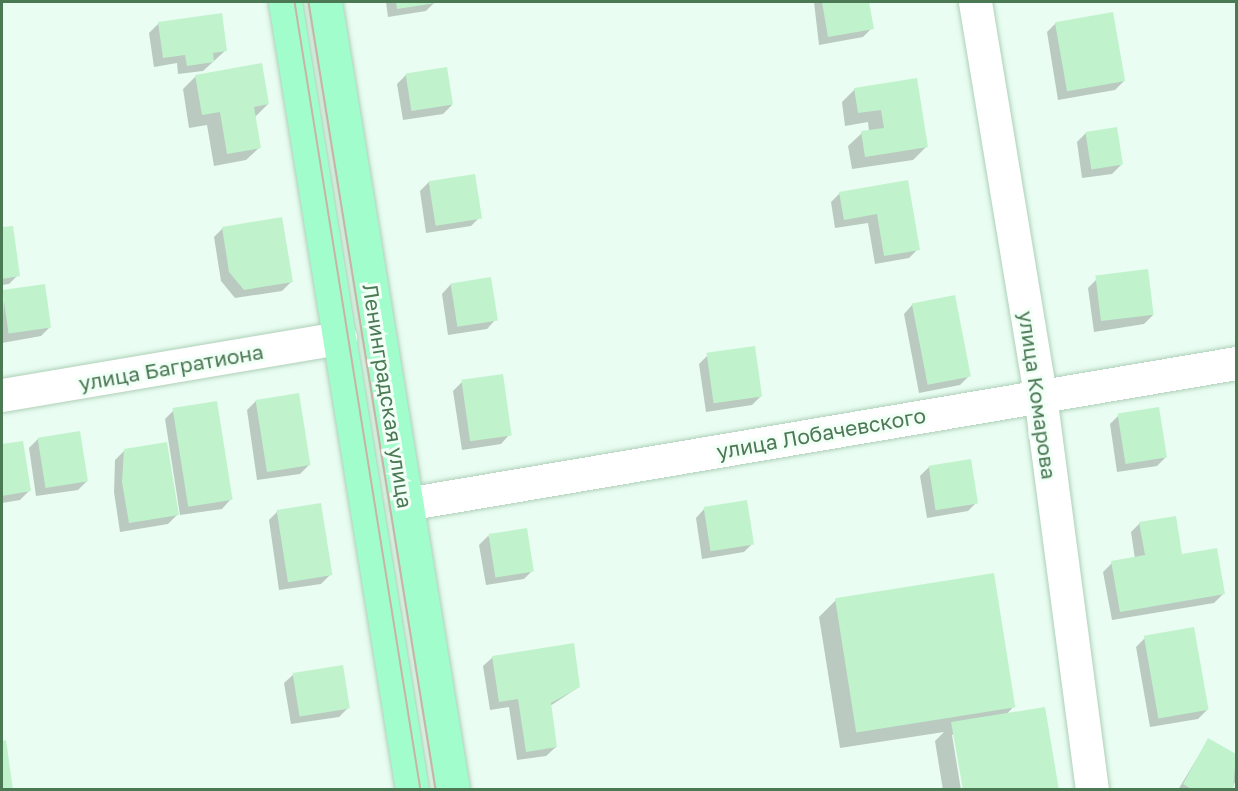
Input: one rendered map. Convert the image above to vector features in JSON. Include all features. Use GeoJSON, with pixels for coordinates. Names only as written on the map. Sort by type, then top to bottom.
{"type":"FeatureCollection","features":[{"type":"Feature","properties":{"kind":"main road","name":"Ленинградская улица"},"geometry":{"type":"LineString","coordinates":[[285,2],[412,789]]}},
{"type":"Feature","properties":{"kind":"main road","name":"Ленинградская улица"},"geometry":{"type":"LineString","coordinates":[[325,2],[453,789]]}},
{"type":"Feature","properties":{"kind":"street","name":"улица Комарова"},"geometry":{"type":"LineString","coordinates":[[975,2],[1040,395],[1092,789]]}},
{"type":"Feature","properties":{"kind":"street","name":"улица Багратиона"},"geometry":{"type":"LineString","coordinates":[[2,395],[340,338]]}},
{"type":"Feature","properties":{"kind":"street","name":"улица Лобачевского"},"geometry":{"type":"LineString","coordinates":[[406,504],[1236,363]]}},
{"type":"Feature","properties":{"kind":"building"},"geometry":{"type":"Polygon","coordinates":[[[396,2],[436,2],[436,3],[397,9],[396,2]]]}},
{"type":"Feature","properties":{"kind":"building"},"geometry":{"type":"Polygon","coordinates":[[[822,2],[869,2],[874,29],[828,37],[822,2]]]}},
{"type":"Feature","properties":{"kind":"building"},"geometry":{"type":"Polygon","coordinates":[[[1113,12],[1125,81],[1067,91],[1055,22],[1113,12]]]}},
{"type":"Feature","properties":{"kind":"building"},"geometry":{"type":"Polygon","coordinates":[[[222,13],[227,51],[213,53],[214,62],[187,66],[185,55],[163,58],[158,22],[222,13]]]}},
{"type":"Feature","properties":{"kind":"building"},"geometry":{"type":"Polygon","coordinates":[[[262,63],[269,104],[254,107],[261,148],[227,154],[220,112],[202,115],[195,75],[262,63]]]}},
{"type":"Feature","properties":{"kind":"building"},"geometry":{"type":"Polygon","coordinates":[[[447,67],[453,105],[411,111],[406,74],[447,67]]]}},
{"type":"Feature","properties":{"kind":"building"},"geometry":{"type":"Polygon","coordinates":[[[917,78],[928,147],[865,157],[861,131],[884,128],[881,110],[858,113],[854,88],[917,78]]]}},
{"type":"Feature","properties":{"kind":"building"},"geometry":{"type":"Polygon","coordinates":[[[1117,127],[1123,165],[1091,170],[1085,132],[1117,127]]]}},
{"type":"Feature","properties":{"kind":"building"},"geometry":{"type":"Polygon","coordinates":[[[475,174],[482,218],[436,226],[429,181],[475,174]]]}},
{"type":"Feature","properties":{"kind":"building"},"geometry":{"type":"Polygon","coordinates":[[[908,180],[920,250],[884,256],[877,214],[844,220],[839,192],[908,180]]]}},
{"type":"Feature","properties":{"kind":"building"},"geometry":{"type":"Polygon","coordinates":[[[282,217],[293,282],[244,290],[229,272],[222,227],[282,217]]]}},
{"type":"Feature","properties":{"kind":"building"},"geometry":{"type":"Polygon","coordinates":[[[13,226],[20,276],[2,279],[2,227],[13,226]]]}},
{"type":"Feature","properties":{"kind":"building"},"geometry":{"type":"Polygon","coordinates":[[[1148,269],[1154,315],[1101,321],[1095,275],[1148,269]]]}},
{"type":"Feature","properties":{"kind":"building"},"geometry":{"type":"Polygon","coordinates":[[[491,277],[498,320],[457,327],[451,283],[491,277]]]}},
{"type":"Feature","properties":{"kind":"building"},"geometry":{"type":"Polygon","coordinates":[[[45,284],[51,328],[9,334],[2,290],[45,284]]]}},
{"type":"Feature","properties":{"kind":"building"},"geometry":{"type":"Polygon","coordinates":[[[955,295],[971,376],[928,385],[912,303],[955,295]]]}},
{"type":"Feature","properties":{"kind":"building"},"geometry":{"type":"Polygon","coordinates":[[[755,346],[762,397],[714,403],[706,353],[755,346]]]}},
{"type":"Feature","properties":{"kind":"building"},"geometry":{"type":"Polygon","coordinates":[[[503,374],[512,435],[470,441],[461,380],[503,374]]]}},
{"type":"Feature","properties":{"kind":"building"},"geometry":{"type":"Polygon","coordinates":[[[299,393],[310,465],[267,472],[256,400],[299,393]]]}},
{"type":"Feature","properties":{"kind":"building"},"geometry":{"type":"Polygon","coordinates":[[[217,401],[233,500],[188,507],[173,408],[217,401]]]}},
{"type":"Feature","properties":{"kind":"building"},"geometry":{"type":"Polygon","coordinates":[[[1159,407],[1167,457],[1125,464],[1118,414],[1159,407]]]}},
{"type":"Feature","properties":{"kind":"building"},"geometry":{"type":"Polygon","coordinates":[[[80,431],[88,481],[46,488],[38,438],[80,431]]]}},
{"type":"Feature","properties":{"kind":"building"},"geometry":{"type":"Polygon","coordinates":[[[23,441],[31,491],[2,496],[2,444],[23,441]]]}},
{"type":"Feature","properties":{"kind":"building"},"geometry":{"type":"Polygon","coordinates":[[[167,442],[179,515],[129,523],[122,482],[124,449],[167,442]]]}},
{"type":"Feature","properties":{"kind":"building"},"geometry":{"type":"Polygon","coordinates":[[[971,459],[978,503],[936,510],[929,466],[971,459]]]}},
{"type":"Feature","properties":{"kind":"building"},"geometry":{"type":"Polygon","coordinates":[[[747,500],[754,544],[711,551],[704,507],[747,500]]]}},
{"type":"Feature","properties":{"kind":"building"},"geometry":{"type":"Polygon","coordinates":[[[321,503],[332,575],[288,582],[277,510],[321,503]]]}},
{"type":"Feature","properties":{"kind":"building"},"geometry":{"type":"Polygon","coordinates":[[[1176,516],[1182,554],[1217,548],[1225,594],[1120,612],[1111,561],[1145,555],[1139,522],[1176,516]]]}},
{"type":"Feature","properties":{"kind":"building"},"geometry":{"type":"Polygon","coordinates":[[[527,528],[534,571],[495,578],[488,534],[527,528]]]}},
{"type":"Feature","properties":{"kind":"building"},"geometry":{"type":"Polygon","coordinates":[[[994,573],[1015,707],[856,733],[835,598],[994,573]]]}},
{"type":"Feature","properties":{"kind":"building"},"geometry":{"type":"Polygon","coordinates":[[[1194,627],[1209,710],[1158,719],[1144,636],[1194,627]]]}},
{"type":"Feature","properties":{"kind":"building"},"geometry":{"type":"Polygon","coordinates":[[[574,643],[580,687],[551,703],[557,747],[526,752],[518,699],[499,702],[492,656],[574,643]]]}},
{"type":"Feature","properties":{"kind":"building"},"geometry":{"type":"Polygon","coordinates":[[[343,665],[350,708],[300,716],[293,673],[343,665]]]}},
{"type":"Feature","properties":{"kind":"building"},"geometry":{"type":"Polygon","coordinates":[[[1045,707],[1059,790],[963,790],[951,722],[1045,707]]]}},
{"type":"Feature","properties":{"kind":"building"},"geometry":{"type":"Polygon","coordinates":[[[1208,738],[1236,754],[1233,790],[1193,790],[1183,784],[1208,738]]]}},
{"type":"Feature","properties":{"kind":"building"},"geometry":{"type":"Polygon","coordinates":[[[6,740],[13,790],[2,790],[2,741],[6,740]]]}},
{"type":"Feature","properties":{"kind":"tram line"},"geometry":{"type":"LineString","coordinates":[[295,2],[421,790]]}},
{"type":"Feature","properties":{"kind":"tram line"},"geometry":{"type":"LineString","coordinates":[[309,2],[436,790]]}}]}
